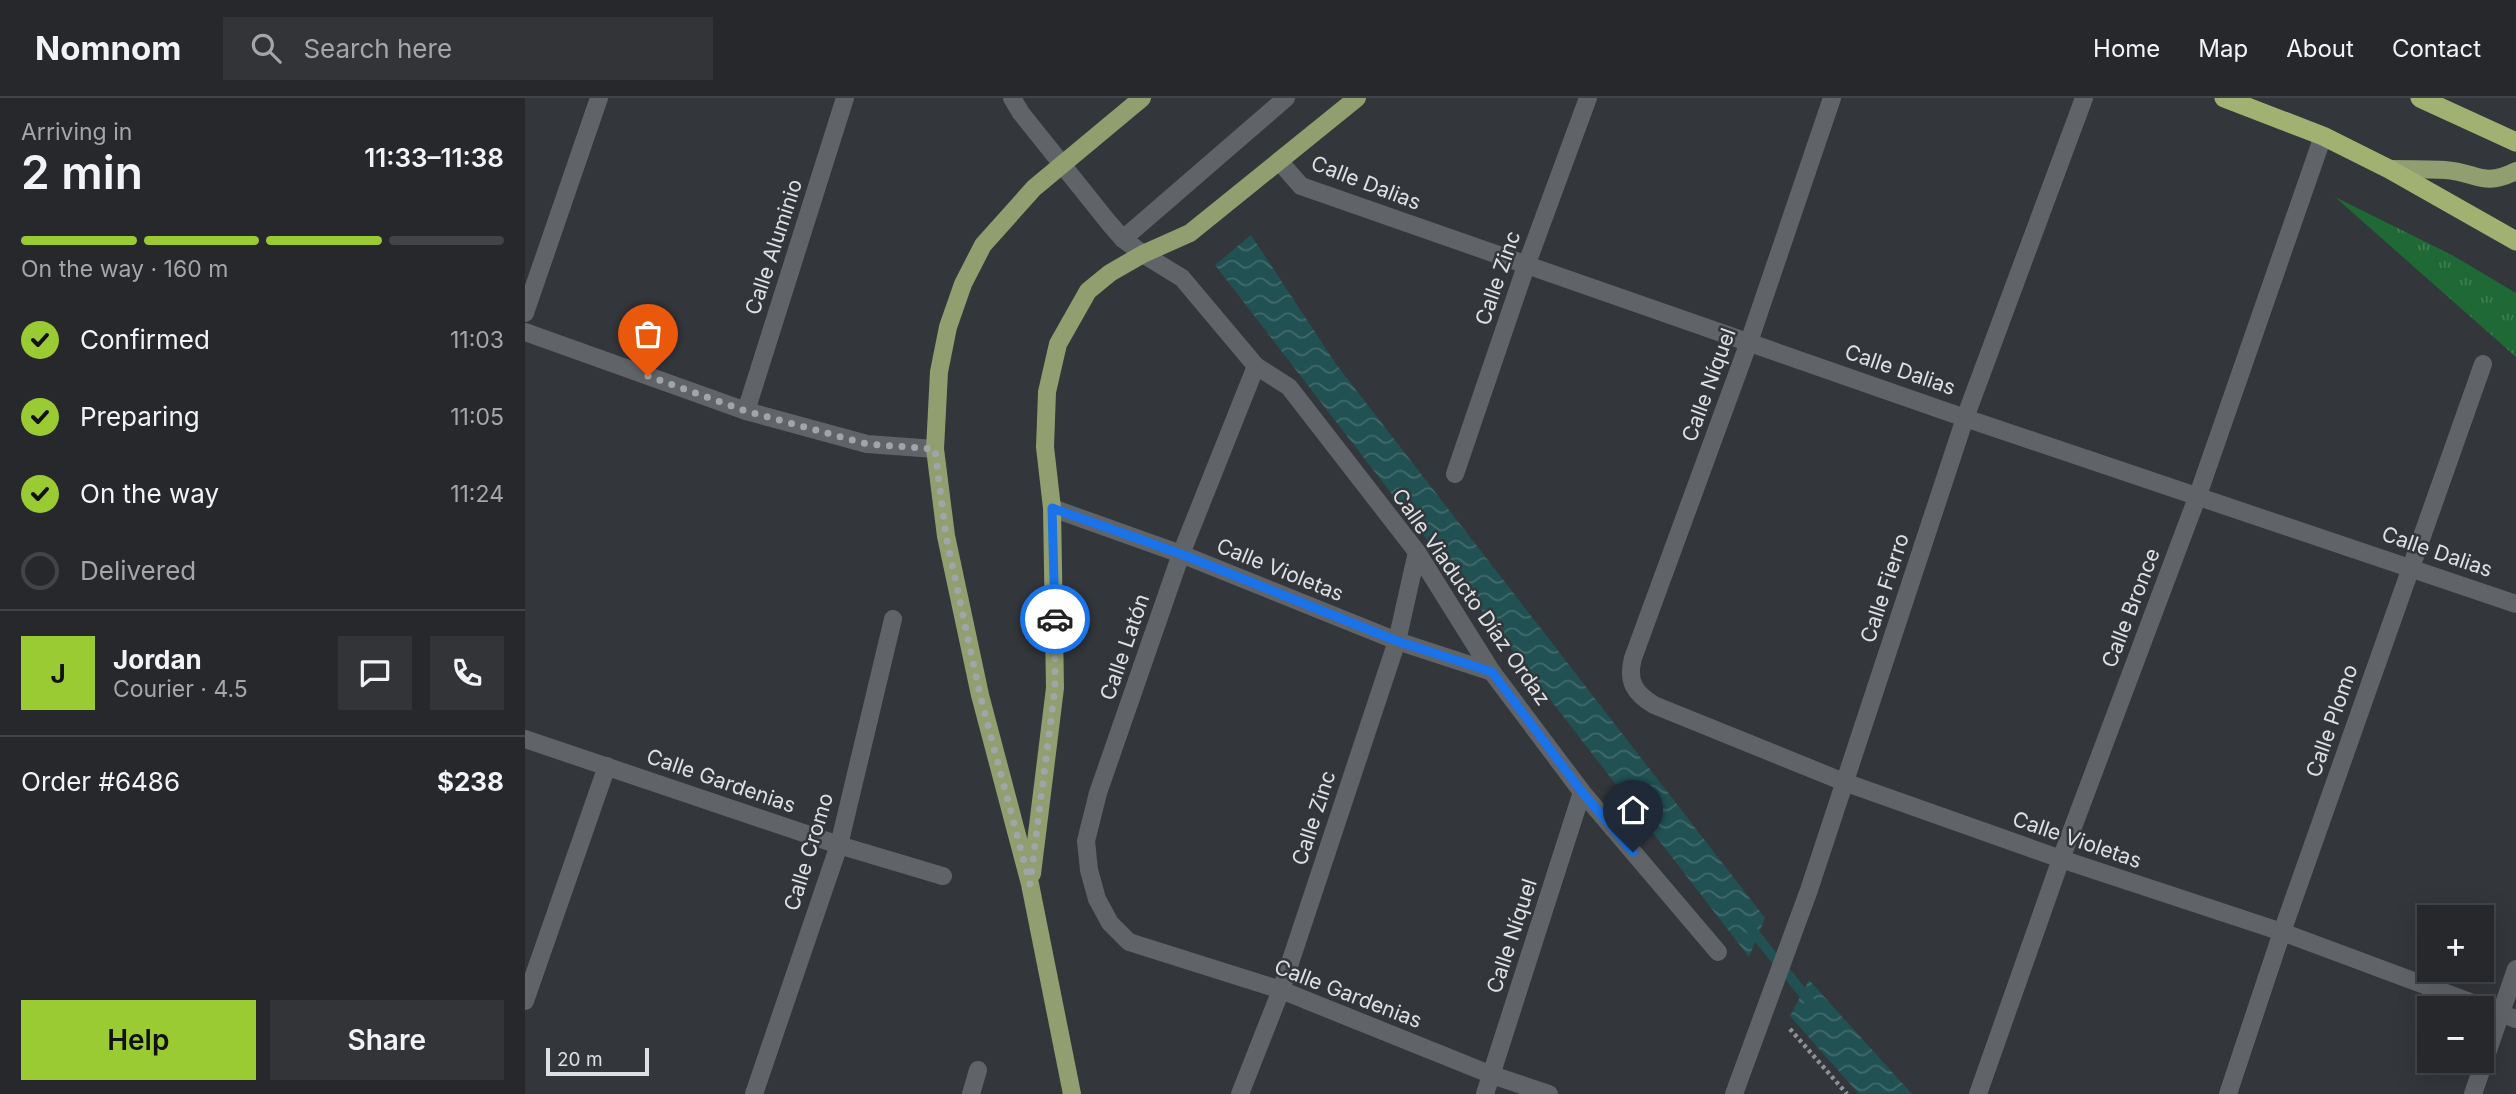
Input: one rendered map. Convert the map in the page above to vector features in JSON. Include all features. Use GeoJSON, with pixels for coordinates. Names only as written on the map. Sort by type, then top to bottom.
{"type":"FeatureCollection","features":[{"type":"Feature","properties":{"kind":"highway"},"geometry":{"type":"LineString","coordinates":[[2224,98],[2323,136],[2389,169],[2516,241]]}},
{"type":"Feature","properties":{"kind":"highway"},"geometry":{"type":"LineString","coordinates":[[2420,98],[2516,142]]}},
{"type":"Feature","properties":{"kind":"main road"},"geometry":{"type":"LineString","coordinates":[[1072,1094],[1030,884],[980,695],[946,536],[935,449],[939,372],[948,327],[963,284],[983,245],[1034,188],[1142,98]]}},
{"type":"Feature","properties":{"kind":"main road"},"geometry":{"type":"LineString","coordinates":[[1030,884],[1055,688],[1052,508],[1045,447],[1047,393],[1058,344],[1088,291],[1110,272],[1190,233],[1356,98]]}},
{"type":"Feature","properties":{"kind":"main road"},"geometry":{"type":"LineString","coordinates":[[2389,169],[2449,170],[2481,180],[2501,178],[2516,171]]}},
{"type":"Feature","properties":{"kind":"street"},"geometry":{"type":"LineString","coordinates":[[525,313],[599,98]]}},
{"type":"Feature","properties":{"kind":"street","name":"Calle Aluminio"},"geometry":{"type":"LineString","coordinates":[[746,411],[845,98]]}},
{"type":"Feature","properties":{"kind":"street"},"geometry":{"type":"LineString","coordinates":[[1123,239],[1286,98]]}},
{"type":"Feature","properties":{"kind":"street","name":"Calle Zinc"},"geometry":{"type":"LineString","coordinates":[[1455,474],[1526,266],[1588,98]]}},
{"type":"Feature","properties":{"kind":"street","name":"Calle Níquel"},"geometry":{"type":"LineString","coordinates":[[1633,687],[1629,672],[1633,658],[1749,342],[1832,98]]}},
{"type":"Feature","properties":{"kind":"street","name":"Calle Fierro"},"geometry":{"type":"LineString","coordinates":[[1734,1094],[1809,890],[1965,418],[2084,98]]}},
{"type":"Feature","properties":{"kind":"street","name":"Calle Viaducto Díaz Ordaz"},"geometry":{"type":"LineString","coordinates":[[1016,105],[1123,239],[1182,278],[1256,366],[1289,387],[1417,552],[1492,672],[1582,792],[1717,952]]}},
{"type":"Feature","properties":{"kind":"street","name":"Calle Bronce"},"geometry":{"type":"LineString","coordinates":[[1978,1094],[2061,859],[2198,495],[2323,136]]}},
{"type":"Feature","properties":{"kind":"street","name":"Calle Dalias"},"geometry":{"type":"LineString","coordinates":[[1279,161],[1301,186],[1965,418],[2516,604]]}},
{"type":"Feature","properties":{"kind":"street"},"geometry":{"type":"LineString","coordinates":[[525,332],[746,411],[867,444],[935,449]]}},
{"type":"Feature","properties":{"kind":"street","name":"Calle Plomo"},"geometry":{"type":"LineString","coordinates":[[2228,1094],[2282,932],[2483,365]]}},
{"type":"Feature","properties":{"kind":"street","name":"Calle Latón"},"geometry":{"type":"LineString","coordinates":[[1129,942],[1110,923],[1097,899],[1089,870],[1086,841],[1098,793],[1181,554],[1256,366]]}},
{"type":"Feature","properties":{"kind":"street","name":"Calle Violetas"},"geometry":{"type":"LineString","coordinates":[[1052,508],[1181,554],[1397,641],[1492,672]]}},
{"type":"Feature","properties":{"kind":"street","name":"Calle Zinc"},"geometry":{"type":"LineString","coordinates":[[1240,1094],[1281,990],[1397,641],[1417,552]]}},
{"type":"Feature","properties":{"kind":"street","name":"Calle Cromo"},"geometry":{"type":"LineString","coordinates":[[754,1094],[839,845],[893,619]]}},
{"type":"Feature","properties":{"kind":"street","name":"Calle Violetas"},"geometry":{"type":"LineString","coordinates":[[1633,687],[1640,697],[1654,705],[1844,782],[2061,859],[2282,932],[2508,1016]]}},
{"type":"Feature","properties":{"kind":"street","name":"Calle Gardenias"},"geometry":{"type":"LineString","coordinates":[[525,738],[839,845],[943,876]]}},
{"type":"Feature","properties":{"kind":"street"},"geometry":{"type":"LineString","coordinates":[[525,1001],[607,766]]}},
{"type":"Feature","properties":{"kind":"street","name":"Calle Níquel"},"geometry":{"type":"LineString","coordinates":[[1485,1094],[1582,792]]}},
{"type":"Feature","properties":{"kind":"street","name":"Calle Gardenias"},"geometry":{"type":"LineString","coordinates":[[1129,942],[1281,990],[1492,1075],[1549,1094]]}},
{"type":"Feature","properties":{"kind":"street"},"geometry":{"type":"LineString","coordinates":[[2473,1094],[2508,1016],[2516,969]]}},
{"type":"Feature","properties":{"kind":"street"},"geometry":{"type":"LineString","coordinates":[[971,1094],[978,1070]]}},
{"type":"Feature","properties":{"kind":"path"},"geometry":{"type":"LineString","coordinates":[[1790,1029],[1847,1094]]}},
{"type":"Feature","properties":{"kind":"green space"},"geometry":{"type":"Polygon","coordinates":[[[2335,197],[2452,255],[2516,293],[2516,357],[2335,197]]]}},
{"type":"Feature","properties":{"kind":"water"},"geometry":{"type":"Polygon","coordinates":[[[1251,235],[1336,364],[1765,918],[1749,957],[1215,265],[1251,235]]]}},
{"type":"Feature","properties":{"kind":"water"},"geometry":{"type":"Polygon","coordinates":[[[1809,980],[1912,1094],[1859,1094],[1790,1016],[1809,980]]]}},
{"type":"Feature","properties":{"kind":"waterway"},"geometry":{"type":"LineString","coordinates":[[1750,928],[1811,1003]]}},
{"type":"Feature","properties":{"kind":"way so far"},"geometry":{"type":"LineString","coordinates":[[648,376],[746,411],[867,444],[935,449],[946,536],[980,695],[1030,884],[1055,688],[1055,619]]}},
{"type":"Feature","properties":{"kind":"route"},"geometry":{"type":"LineString","coordinates":[[1055,619],[1052,508],[1181,554],[1397,641],[1492,672],[1582,792],[1633,852]]}}]}
